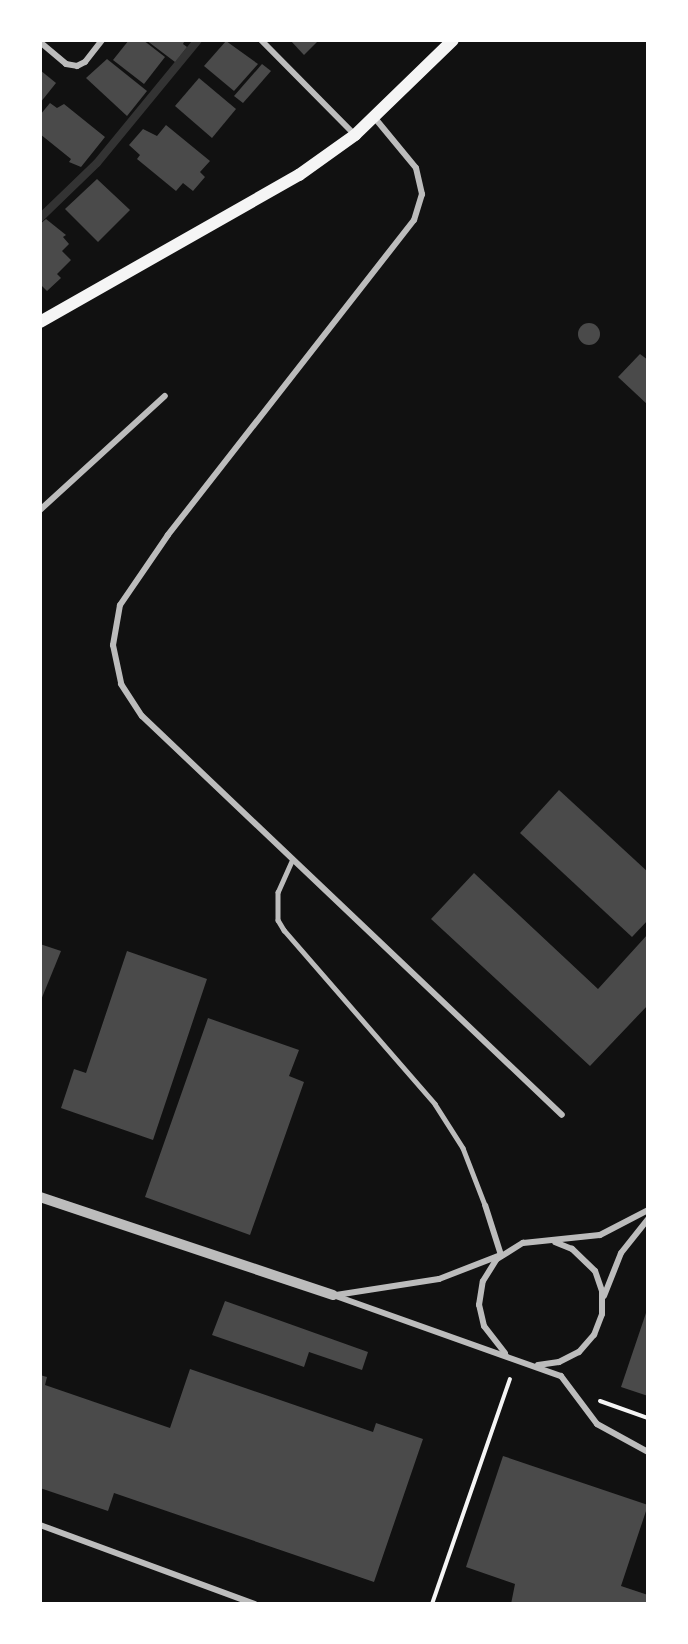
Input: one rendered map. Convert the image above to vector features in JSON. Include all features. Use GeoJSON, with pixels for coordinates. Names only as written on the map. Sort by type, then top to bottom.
{"type":"FeatureCollection","features":[{"type":"Feature","properties":{"kind":"main road"},"geometry":{"type":"LineString","coordinates":[[40,322],[299,175],[355,135],[453,40]]}},
{"type":"Feature","properties":{"kind":"street"},"geometry":{"type":"LineString","coordinates":[[40,42],[66,64],[77,66],[85,62],[102,40]]}},
{"type":"Feature","properties":{"kind":"street"},"geometry":{"type":"LineString","coordinates":[[261,40],[355,135]]}},
{"type":"Feature","properties":{"kind":"street"},"geometry":{"type":"LineString","coordinates":[[374,117],[416,168],[422,194],[414,220],[168,535],[120,605],[113,645],[121,684],[142,716],[562,1115]]}},
{"type":"Feature","properties":{"kind":"street"},"geometry":{"type":"LineString","coordinates":[[40,510],[165,396]]}},
{"type":"Feature","properties":{"kind":"street"},"geometry":{"type":"LineString","coordinates":[[40,1197],[537,1365],[568,1381],[582,1406],[597,1424],[648,1452]]}},
{"type":"Feature","properties":{"kind":"street"},"geometry":{"type":"LineString","coordinates":[[485,1205],[501,1255]]}},
{"type":"Feature","properties":{"kind":"street"},"geometry":{"type":"LineString","coordinates":[[333,1295],[440,1279],[501,1255],[523,1243],[600,1235],[648,1210]]}},
{"type":"Feature","properties":{"kind":"street"},"geometry":{"type":"LineString","coordinates":[[537,1365],[566,1359],[585,1347],[601,1321],[603,1299],[621,1253],[648,1219]]}},
{"type":"Feature","properties":{"kind":"street"},"geometry":{"type":"LineString","coordinates":[[548,1241],[572,1249],[587,1261],[598,1277],[603,1299]]}},
{"type":"Feature","properties":{"kind":"street"},"geometry":{"type":"LineString","coordinates":[[501,1255],[483,1281],[479,1305],[487,1333],[508,1355]]}},
{"type":"Feature","properties":{"kind":"street"},"geometry":{"type":"LineString","coordinates":[[40,1525],[255,1604]]}},
{"type":"Feature","properties":{"kind":"lane"},"geometry":{"type":"LineString","coordinates":[[293,859],[278,900],[278,920],[284,930],[435,1104],[464,1148],[485,1205]]}},
{"type":"Feature","properties":{"kind":"path"},"geometry":{"type":"LineString","coordinates":[[432,1604],[510,1379]]}},
{"type":"Feature","properties":{"kind":"path"},"geometry":{"type":"LineString","coordinates":[[595,1400],[648,1418]]}},
{"type":"Feature","properties":{"kind":"building"},"geometry":{"type":"Polygon","coordinates":[[[129,40],[143,40],[165,57],[144,84],[113,60],[129,40]]]}},
{"type":"Feature","properties":{"kind":"building"},"geometry":{"type":"Polygon","coordinates":[[[146,40],[185,40],[183,44],[187,47],[175,62],[146,40]]]}},
{"type":"Feature","properties":{"kind":"building"},"geometry":{"type":"Polygon","coordinates":[[[290,40],[319,40],[304,55],[290,40]]]}},
{"type":"Feature","properties":{"kind":"building"},"geometry":{"type":"Polygon","coordinates":[[[226,41],[258,64],[234,91],[204,66],[226,41]]]}},
{"type":"Feature","properties":{"kind":"building"},"geometry":{"type":"Polygon","coordinates":[[[107,59],[147,91],[127,116],[86,78],[107,59]]]}},
{"type":"Feature","properties":{"kind":"building"},"geometry":{"type":"Polygon","coordinates":[[[262,64],[271,71],[243,103],[234,96],[262,64]]]}},
{"type":"Feature","properties":{"kind":"building"},"geometry":{"type":"Polygon","coordinates":[[[40,70],[56,83],[40,103],[40,70]]]}},
{"type":"Feature","properties":{"kind":"building"},"geometry":{"type":"Polygon","coordinates":[[[199,78],[236,109],[212,138],[175,106],[199,78]]]}},
{"type":"Feature","properties":{"kind":"building"},"geometry":{"type":"Polygon","coordinates":[[[50,103],[57,108],[64,104],[105,137],[81,167],[69,162],[71,159],[40,134],[40,115],[50,103]]]}},
{"type":"Feature","properties":{"kind":"building"},"geometry":{"type":"Polygon","coordinates":[[[166,125],[210,161],[200,172],[205,177],[193,191],[183,183],[176,191],[137,159],[140,155],[129,145],[143,129],[157,136],[166,125]]]}},
{"type":"Feature","properties":{"kind":"building"},"geometry":{"type":"Polygon","coordinates":[[[97,179],[130,210],[98,242],[65,209],[97,179]]]}},
{"type":"Feature","properties":{"kind":"building"},"geometry":{"type":"Polygon","coordinates":[[[46,219],[66,235],[63,237],[69,244],[62,251],[71,260],[57,274],[61,278],[47,291],[40,284],[40,224],[46,219]]]}},
{"type":"Feature","properties":{"kind":"building"},"geometry":{"type":"Polygon","coordinates":[[[589,323],[597,326],[600,334],[597,342],[589,345],[581,342],[578,334],[581,326],[589,323]]]}},
{"type":"Feature","properties":{"kind":"building"},"geometry":{"type":"Polygon","coordinates":[[[640,354],[648,360],[648,405],[618,377],[640,354]]]}},
{"type":"Feature","properties":{"kind":"building"},"geometry":{"type":"Polygon","coordinates":[[[559,790],[648,872],[648,920],[632,937],[520,833],[559,790]]]}},
{"type":"Feature","properties":{"kind":"building"},"geometry":{"type":"Polygon","coordinates":[[[474,873],[598,989],[648,934],[648,1005],[590,1066],[431,919],[474,873]]]}},
{"type":"Feature","properties":{"kind":"building"},"geometry":{"type":"Polygon","coordinates":[[[40,944],[61,951],[41,1000],[40,1000],[40,944]]]}},
{"type":"Feature","properties":{"kind":"building"},"geometry":{"type":"Polygon","coordinates":[[[127,951],[207,979],[153,1140],[61,1108],[74,1069],[86,1073],[127,951]]]}},
{"type":"Feature","properties":{"kind":"building"},"geometry":{"type":"Polygon","coordinates":[[[208,1018],[299,1050],[289,1076],[304,1082],[250,1235],[145,1197],[208,1018]]]}},
{"type":"Feature","properties":{"kind":"building"},"geometry":{"type":"Polygon","coordinates":[[[225,1301],[368,1352],[362,1370],[309,1352],[304,1367],[212,1335],[225,1301]]]}},
{"type":"Feature","properties":{"kind":"building"},"geometry":{"type":"Polygon","coordinates":[[[648,1310],[648,1396],[621,1387],[648,1310]]]}},
{"type":"Feature","properties":{"kind":"building"},"geometry":{"type":"Polygon","coordinates":[[[190,1369],[373,1432],[376,1423],[423,1439],[374,1582],[114,1493],[108,1511],[40,1488],[40,1375],[47,1377],[45,1385],[170,1428],[190,1369]]]}},
{"type":"Feature","properties":{"kind":"building"},"geometry":{"type":"Polygon","coordinates":[[[503,1456],[648,1505],[621,1586],[648,1595],[648,1604],[511,1604],[515,1584],[466,1567],[503,1456]]]}},
{"type":"Feature","properties":{"kind":"waterway"},"geometry":{"type":"LineString","coordinates":[[40,218],[97,163],[198,40]]}}]}
